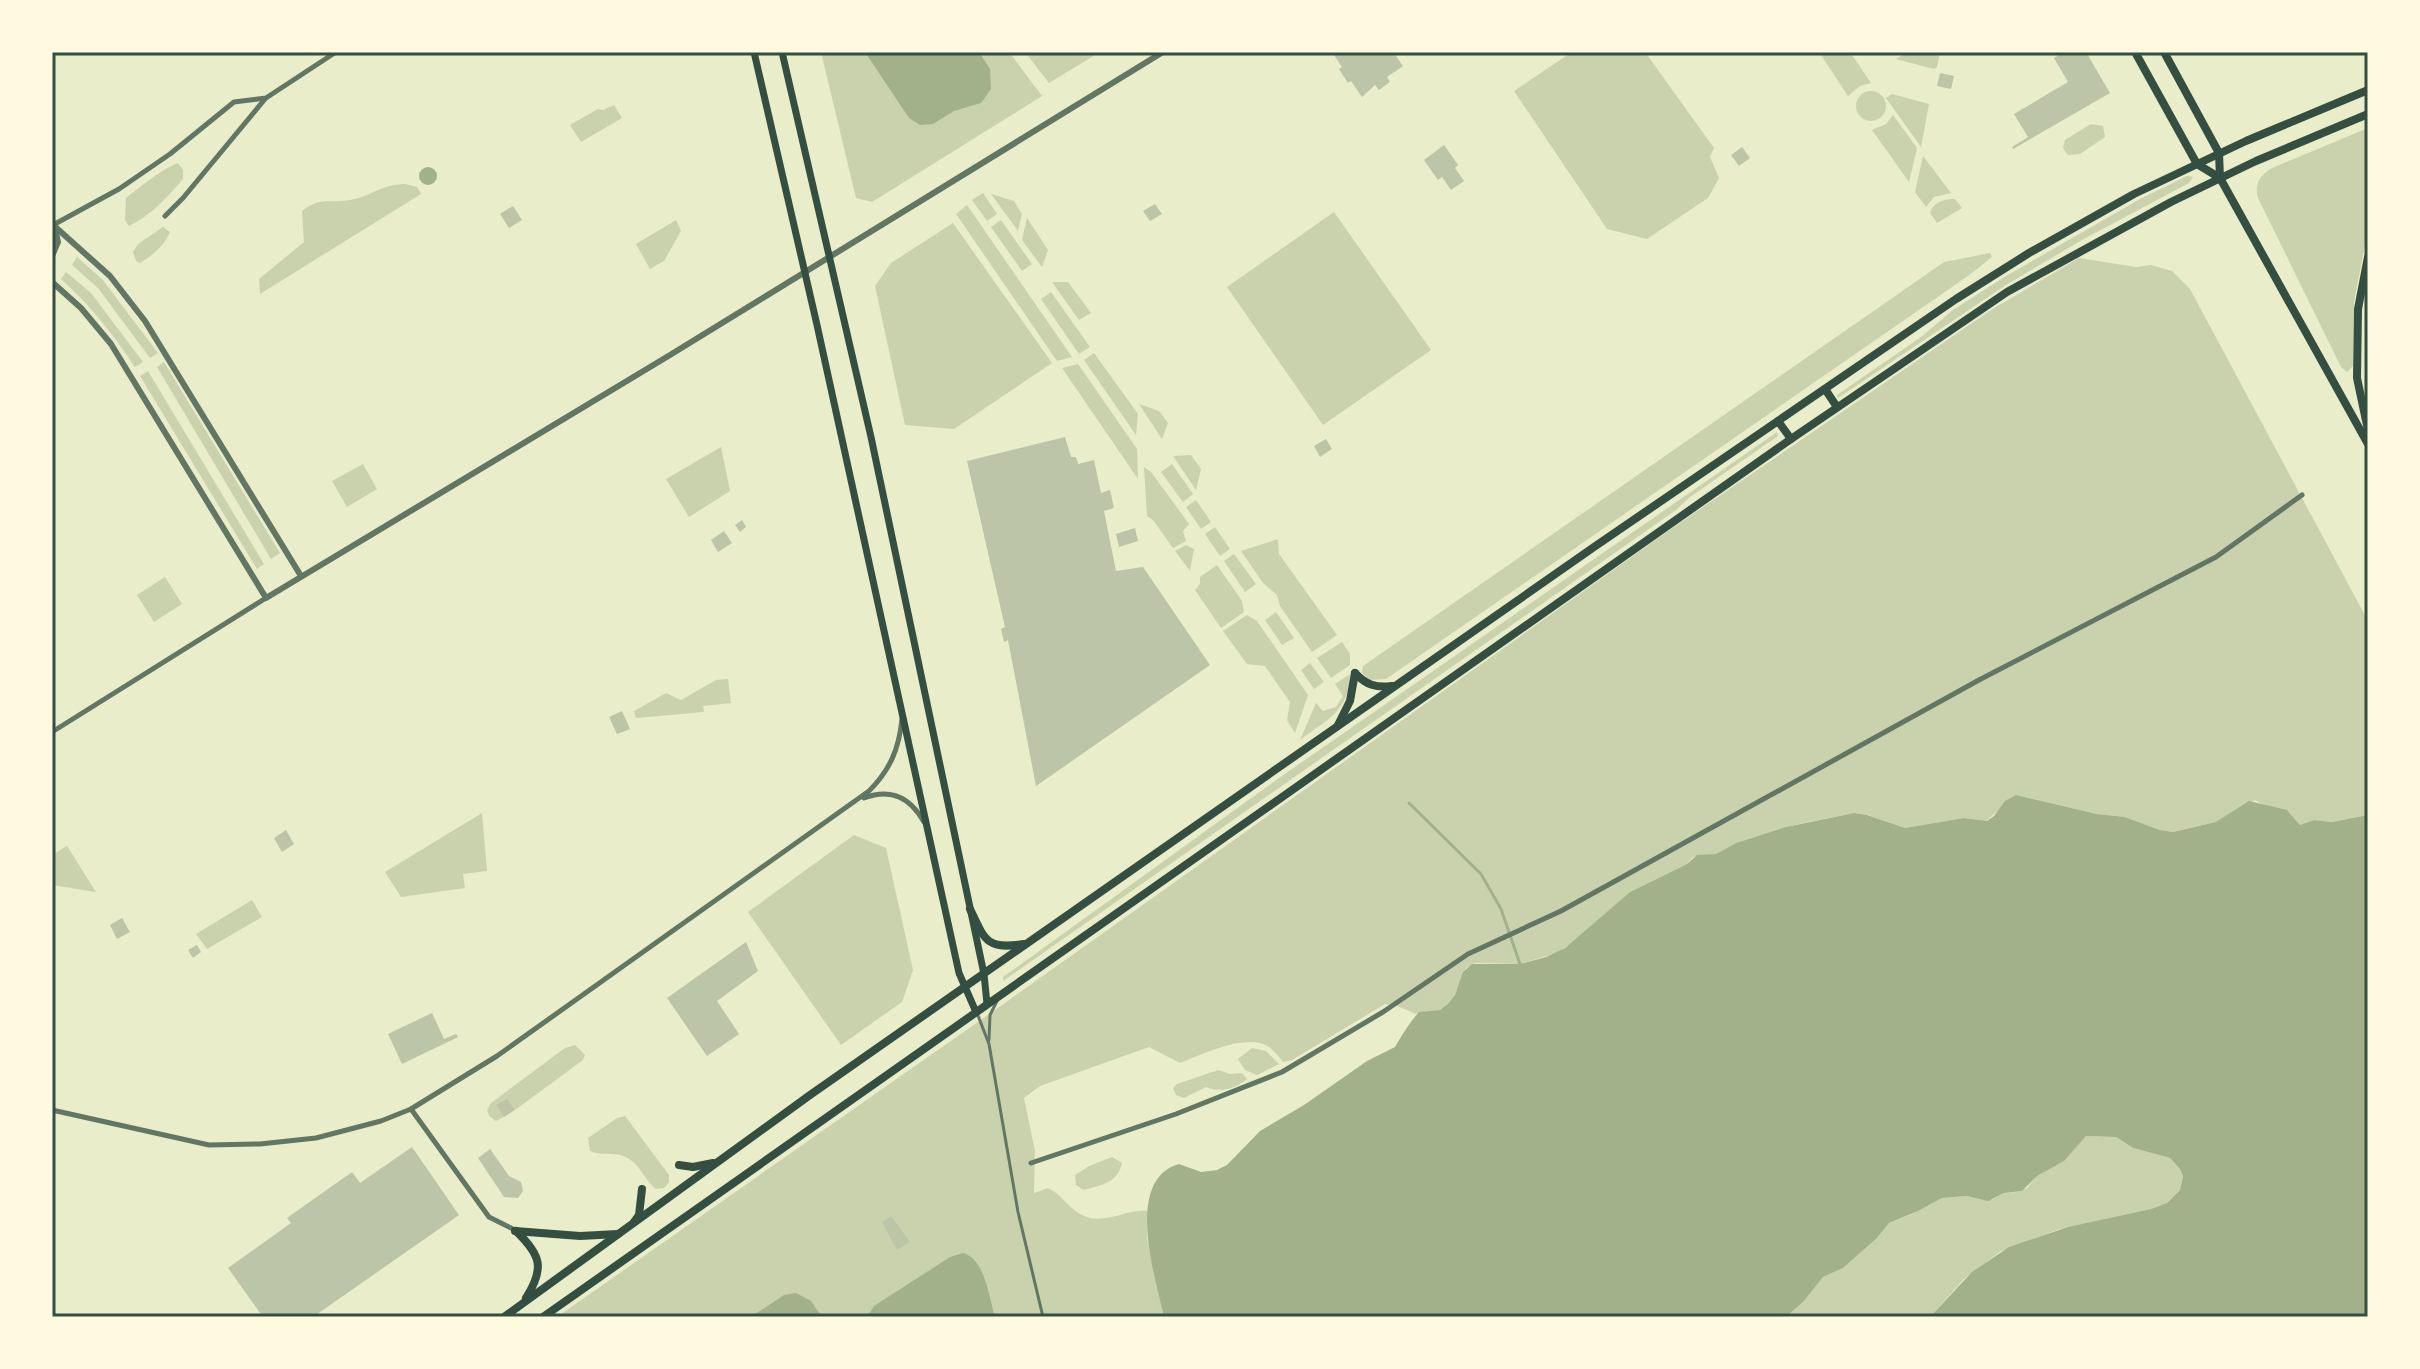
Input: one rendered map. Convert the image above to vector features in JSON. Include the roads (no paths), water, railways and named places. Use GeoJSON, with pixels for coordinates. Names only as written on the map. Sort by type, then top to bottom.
{"type":"FeatureCollection","features":[{"type":"Feature","properties":{"kind":"main road"},"geometry":{"type":"LineString","coordinates":[[754,52],[964,988],[976,1012]]}},
{"type":"Feature","properties":{"kind":"main road"},"geometry":{"type":"LineString","coordinates":[[782,52],[876,462],[984,974],[987,1004]]}},
{"type":"Feature","properties":{"kind":"main road"},"geometry":{"type":"LineString","coordinates":[[2135,52],[2197,164],[2220,178]]}},
{"type":"Feature","properties":{"kind":"main road"},"geometry":{"type":"LineString","coordinates":[[2164,52],[2219,153],[2220,178],[2368,444]]}},
{"type":"Feature","properties":{"kind":"main road"},"geometry":{"type":"LineString","coordinates":[[504,1317],[718,1162],[1397,685],[1778,421],[2029,253],[2134,194],[2219,153],[2368,90]]}},
{"type":"Feature","properties":{"kind":"main road"},"geometry":{"type":"LineString","coordinates":[[543,1317],[1791,439],[2007,292],[2110,234],[2220,178],[2368,114]]}},
{"type":"Feature","properties":{"kind":"main road"},"geometry":{"type":"LineString","coordinates":[[2368,257],[2358,309],[2357,378],[2368,430]]}},
{"type":"Feature","properties":{"kind":"main road"},"geometry":{"type":"LineString","coordinates":[[1825,389],[1837,407]]}},
{"type":"Feature","properties":{"kind":"main road"},"geometry":{"type":"LineString","coordinates":[[1778,421],[1791,439]]}},
{"type":"Feature","properties":{"kind":"main road"},"geometry":{"type":"LineString","coordinates":[[1335,729],[1350,701],[1355,673],[1380,688],[1397,685]]}},
{"type":"Feature","properties":{"kind":"main road"},"geometry":{"type":"LineString","coordinates":[[970,909],[987,940],[1001,947],[1028,943]]}},
{"type":"Feature","properties":{"kind":"main road"},"geometry":{"type":"LineString","coordinates":[[679,1165],[693,1167],[718,1162]]}},
{"type":"Feature","properties":{"kind":"main road"},"geometry":{"type":"LineString","coordinates":[[633,1225],[639,1215],[642,1189]]}},
{"type":"Feature","properties":{"kind":"main road"},"geometry":{"type":"LineString","coordinates":[[515,1231],[580,1236],[619,1234]]}},
{"type":"Feature","properties":{"kind":"main road"},"geometry":{"type":"LineString","coordinates":[[515,1231],[530,1245],[539,1265],[538,1275],[522,1304]]}},
{"type":"Feature","properties":{"kind":"street"},"geometry":{"type":"LineString","coordinates":[[165,216],[266,98],[336,52]]}},
{"type":"Feature","properties":{"kind":"street"},"geometry":{"type":"LineString","coordinates":[[52,732],[301,576],[670,355],[1163,52]]}},
{"type":"Feature","properties":{"kind":"street"},"geometry":{"type":"LineString","coordinates":[[53,225],[119,189],[170,154],[234,102],[266,98]]}},
{"type":"Feature","properties":{"kind":"street"},"geometry":{"type":"LineString","coordinates":[[52,256],[58,242],[53,225]]}},
{"type":"Feature","properties":{"kind":"street"},"geometry":{"type":"LineString","coordinates":[[53,225],[110,276],[145,321],[301,576]]}},
{"type":"Feature","properties":{"kind":"street"},"geometry":{"type":"LineString","coordinates":[[52,282],[81,308],[111,344],[266,598]]}},
{"type":"Feature","properties":{"kind":"street"},"geometry":{"type":"LineString","coordinates":[[1031,1163],[1176,1114],[1282,1072],[1383,1012],[1468,954],[1561,911],[1979,680],[2216,557],[2302,495]]}},
{"type":"Feature","properties":{"kind":"street"},"geometry":{"type":"LineString","coordinates":[[52,1110],[209,1145],[316,1138],[375,1123],[411,1109],[497,1056],[859,799],[877,783],[893,760],[900,740],[902,712]]}},
{"type":"Feature","properties":{"kind":"street"},"geometry":{"type":"LineString","coordinates":[[859,799],[879,793],[899,795],[915,807],[928,828]]}},
{"type":"Feature","properties":{"kind":"street"},"geometry":{"type":"LineString","coordinates":[[411,1109],[427,1127],[489,1217],[515,1231]]}},
{"type":"Feature","properties":{"kind":"lane"},"geometry":{"type":"LineString","coordinates":[[989,1044],[990,1015],[1004,992]]}},
{"type":"Feature","properties":{"kind":"lane"},"geometry":{"type":"LineString","coordinates":[[976,1012],[989,1044],[1018,1212],[1043,1317]]}},
{"type":"Feature","properties":{"kind":"waterway"},"geometry":{"type":"LineString","coordinates":[[1409,803],[1481,874],[1501,909],[1520,964]]}}]}
